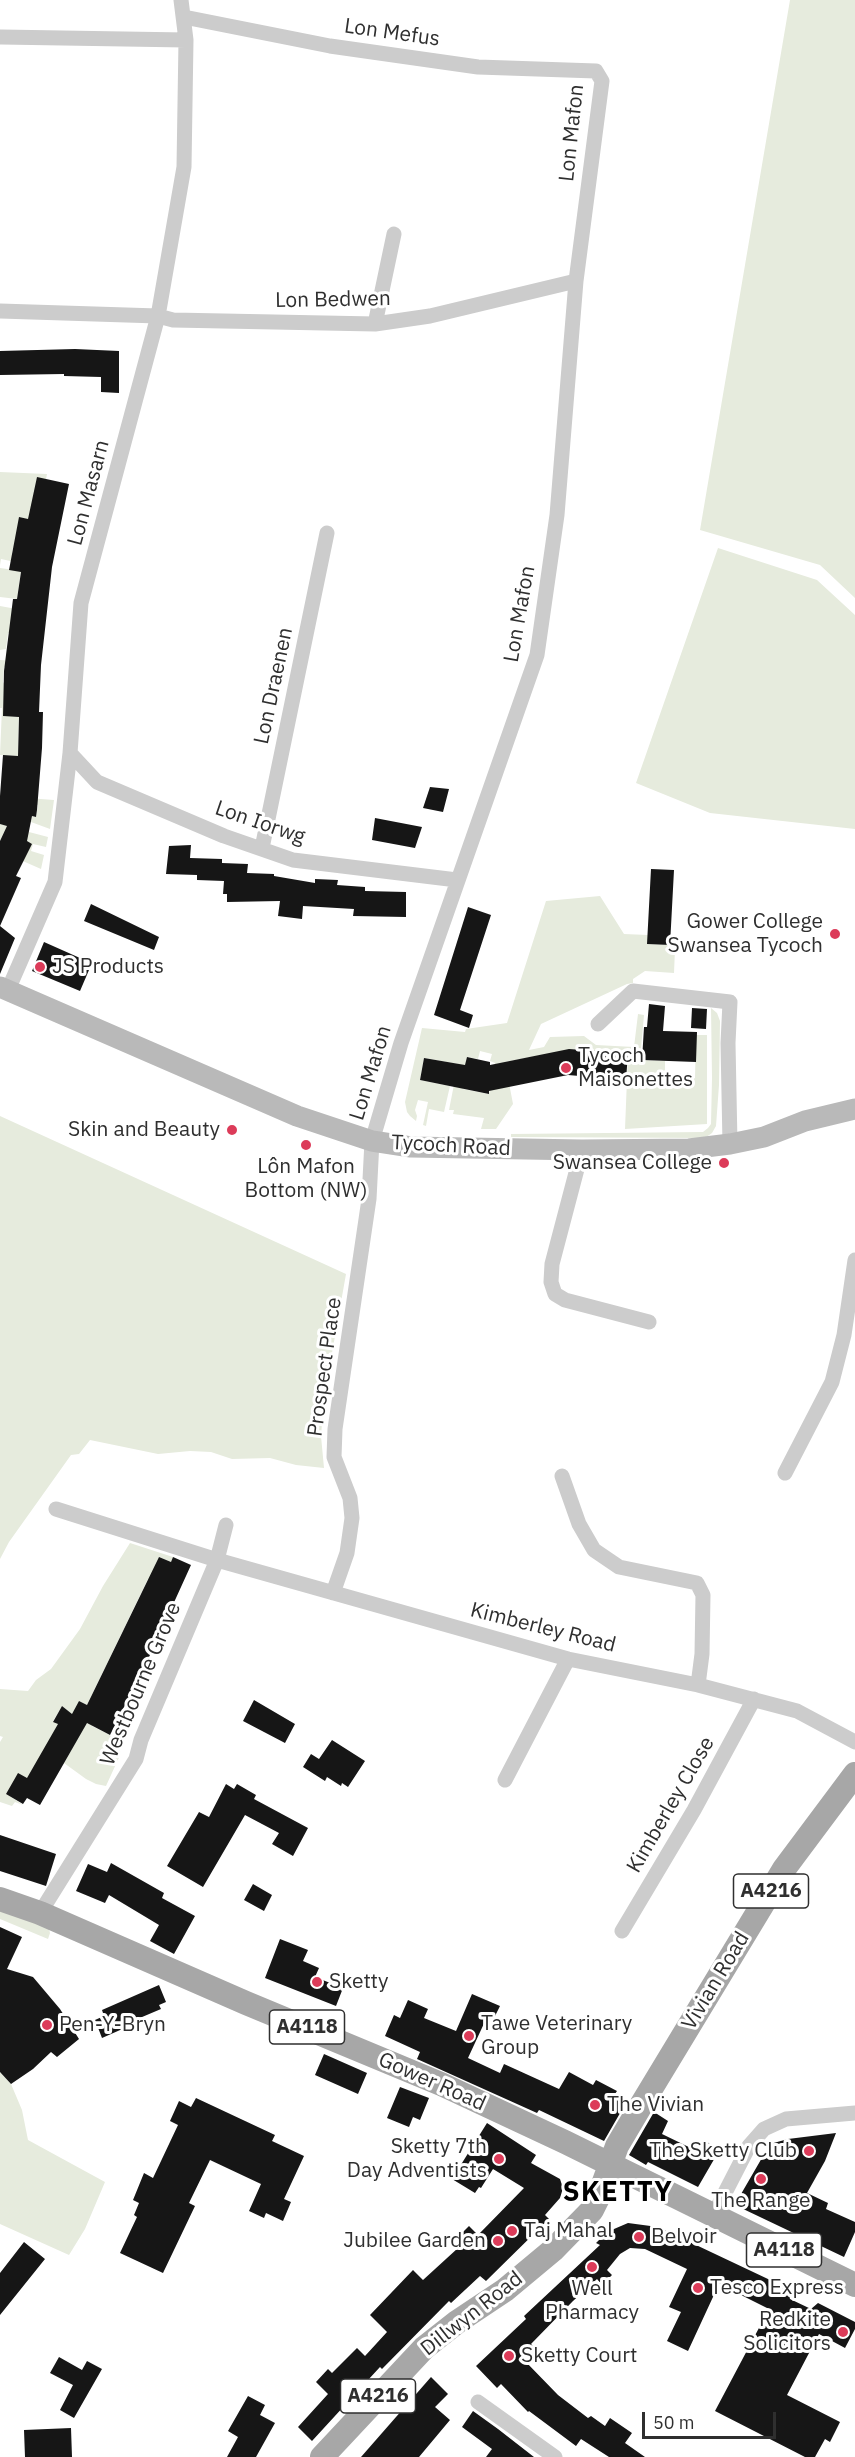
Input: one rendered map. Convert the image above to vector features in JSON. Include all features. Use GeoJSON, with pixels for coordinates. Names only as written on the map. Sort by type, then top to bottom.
{"type":"FeatureCollection","features":[{"type":"Feature","properties":{"kind":"main road","name":"Vivian Road"},"geometry":{"type":"LineString","coordinates":[[610,2166],[617,2146],[628,2127],[784,1869],[855,1774]]}},
{"type":"Feature","properties":{"kind":"main road","name":"Gower Road"},"geometry":{"type":"LineString","coordinates":[[0,1899],[40,1913],[246,2003],[441,2084],[855,2285]]}},
{"type":"Feature","properties":{"kind":"main road","name":"Dillwyn Road"},"geometry":{"type":"LineString","coordinates":[[322,2457],[424,2348],[457,2322],[505,2290],[553,2250],[592,2210],[610,2166]]}},
{"type":"Feature","properties":{"kind":"street","name":"Lon Masarn"},"geometry":{"type":"LineString","coordinates":[[4,988],[55,882],[70,753],[81,603],[158,316],[183,167],[186,40],[181,0]]}},
{"type":"Feature","properties":{"kind":"street","name":"Lon Mefus"},"geometry":{"type":"LineString","coordinates":[[184,17],[330,46],[478,67],[596,71]]}},
{"type":"Feature","properties":{"kind":"street"},"geometry":{"type":"LineString","coordinates":[[1,37],[186,40]]}},
{"type":"Feature","properties":{"kind":"street","name":"Lon Mafon"},"geometry":{"type":"LineString","coordinates":[[372,1141],[401,1043],[537,655],[558,515],[576,281],[602,81],[596,71]]}},
{"type":"Feature","properties":{"kind":"street"},"geometry":{"type":"LineString","coordinates":[[375,324],[394,234]]}},
{"type":"Feature","properties":{"kind":"street","name":"Lon Bedwen"},"geometry":{"type":"LineString","coordinates":[[0,311],[158,316],[173,320],[375,324],[430,316],[576,281]]}},
{"type":"Feature","properties":{"kind":"street","name":"Lon Draenen"},"geometry":{"type":"LineString","coordinates":[[262,848],[327,533]]}},
{"type":"Feature","properties":{"kind":"street","name":"Lon Iorwg"},"geometry":{"type":"LineString","coordinates":[[70,753],[97,782],[224,836],[293,860],[457,880]]}},
{"type":"Feature","properties":{"kind":"street","name":"Tycoch Road"},"geometry":{"type":"LineString","coordinates":[[4,988],[297,1116],[372,1141],[411,1147],[689,1149],[730,1144],[855,1109]]}},
{"type":"Feature","properties":{"kind":"street"},"geometry":{"type":"LineString","coordinates":[[598,1024],[633,991],[730,1002],[728,1043],[730,1144]]}},
{"type":"Feature","properties":{"kind":"street","name":"Prospect Place"},"geometry":{"type":"LineString","coordinates":[[333,1593],[347,1553],[352,1518],[350,1498],[334,1457],[335,1430],[369,1199],[372,1141]]}},
{"type":"Feature","properties":{"kind":"street"},"geometry":{"type":"LineString","coordinates":[[582,1150],[552,1264],[551,1282],[555,1294],[565,1300],[649,1322]]}},
{"type":"Feature","properties":{"kind":"street"},"geometry":{"type":"LineString","coordinates":[[785,1473],[832,1382],[844,1335],[855,1260]]}},
{"type":"Feature","properties":{"kind":"street"},"geometry":{"type":"LineString","coordinates":[[562,1476],[579,1524],[594,1550],[619,1567],[697,1582],[703,1595],[702,1654],[698,1685]]}},
{"type":"Feature","properties":{"kind":"street","name":"Kimberley Road"},"geometry":{"type":"LineString","coordinates":[[56,1509],[217,1560],[568,1659],[698,1685],[797,1711],[855,1742]]}},
{"type":"Feature","properties":{"kind":"street","name":"Westbourne Grove"},"geometry":{"type":"LineString","coordinates":[[40,1913],[136,1759],[141,1740],[217,1560],[226,1526]]}},
{"type":"Feature","properties":{"kind":"street"},"geometry":{"type":"LineString","coordinates":[[505,1780],[568,1659]]}},
{"type":"Feature","properties":{"kind":"street","name":"Kimberley Close"},"geometry":{"type":"LineString","coordinates":[[622,1931],[694,1810],[754,1699]]}},
{"type":"Feature","properties":{"kind":"street"},"geometry":{"type":"LineString","coordinates":[[713,2216],[749,2146],[755,2136],[764,2129],[786,2119],[855,2113]]}},
{"type":"Feature","properties":{"kind":"street"},"geometry":{"type":"LineString","coordinates":[[478,2402],[555,2457]]}},
{"type":"Feature","properties":{"kind":"shaded area"},"geometry":{"type":"Polygon","coordinates":[[[790,0],[855,0],[855,598],[820,565],[700,530],[790,0]]]}},
{"type":"Feature","properties":{"kind":"shaded area"},"geometry":{"type":"Polygon","coordinates":[[[0,472],[47,474],[40,512],[13,548],[12,553],[21,571],[17,599],[0,597],[0,568],[14,570],[15,562],[1,559],[0,565],[0,472]]]}},
{"type":"Feature","properties":{"kind":"shaded area"},"geometry":{"type":"Polygon","coordinates":[[[718,548],[817,580],[855,615],[855,829],[710,813],[636,783],[718,548]]]}},
{"type":"Feature","properties":{"kind":"shaded area"},"geometry":{"type":"Polygon","coordinates":[[[0,606],[22,610],[17,634],[8,633],[6,649],[0,650],[0,606]]]}},
{"type":"Feature","properties":{"kind":"shaded area"},"geometry":{"type":"Polygon","coordinates":[[[0,660],[18,661],[18,667],[4,667],[3,682],[19,707],[18,756],[0,755],[2,708],[0,708],[0,660]]]}},
{"type":"Feature","properties":{"kind":"shaded area"},"geometry":{"type":"Polygon","coordinates":[[[0,796],[54,800],[50,829],[31,822],[32,816],[36,817],[38,805],[14,800],[29,832],[48,837],[46,847],[33,844],[31,851],[44,855],[41,869],[0,851],[5,831],[0,841],[0,796]]]}},
{"type":"Feature","properties":{"kind":"shaded area"},"geometry":{"type":"Polygon","coordinates":[[[600,896],[624,934],[648,935],[648,944],[671,945],[675,949],[674,973],[645,971],[633,979],[633,983],[541,1024],[529,1050],[544,1047],[550,1037],[584,1036],[596,1045],[634,1047],[638,1014],[644,1015],[640,1060],[665,1061],[665,1077],[695,1078],[696,1035],[707,1035],[707,1124],[625,1129],[628,1054],[574,1049],[505,1062],[513,1104],[496,1129],[481,1129],[484,1118],[453,1114],[454,1110],[449,1110],[458,1064],[424,1058],[420,1080],[450,1086],[444,1112],[429,1109],[426,1126],[423,1125],[428,1102],[418,1100],[415,1110],[416,1121],[407,1112],[405,1102],[422,1028],[465,1032],[466,1029],[507,1023],[546,901],[600,896]],[[480,1051],[478,1059],[467,1057],[463,1089],[489,1094],[495,1063],[490,1061],[492,1054],[480,1051]]]}},
{"type":"Feature","properties":{"kind":"shaded area"},"geometry":{"type":"Polygon","coordinates":[[[711,1008],[717,1013],[720,1021],[719,1085],[716,1126],[705,1138],[511,1137],[511,1134],[703,1132],[711,1124],[711,1008]]]}},
{"type":"Feature","properties":{"kind":"shaded area"},"geometry":{"type":"Polygon","coordinates":[[[0,1116],[346,1274],[324,1398],[321,1436],[324,1468],[296,1465],[270,1458],[232,1459],[211,1452],[158,1454],[90,1440],[79,1454],[71,1455],[9,1542],[0,1559],[0,1116]]]}},
{"type":"Feature","properties":{"kind":"shaded area"},"geometry":{"type":"Polygon","coordinates":[[[130,1543],[173,1557],[171,1562],[159,1557],[152,1574],[160,1585],[148,1579],[87,1705],[79,1701],[75,1709],[94,1721],[92,1726],[110,1735],[121,1753],[106,1786],[86,1779],[64,1763],[85,1725],[62,1706],[53,1721],[67,1729],[27,1778],[7,1794],[23,1805],[15,1802],[12,1806],[0,1802],[0,1742],[3,1737],[0,1736],[0,1689],[28,1691],[36,1680],[51,1669],[80,1629],[130,1543]]]}},
{"type":"Feature","properties":{"kind":"shaded area"},"geometry":{"type":"Polygon","coordinates":[[[0,1908],[49,1929],[48,1939],[0,1919],[0,1908]]]}},
{"type":"Feature","properties":{"kind":"shaded area"},"geometry":{"type":"Polygon","coordinates":[[[0,2072],[11,2084],[22,2110],[28,2140],[105,2182],[85,2229],[69,2255],[0,2224],[0,2072]]]}},
{"type":"Feature","properties":{"kind":"building"},"geometry":{"type":"Polygon","coordinates":[[[75,349],[119,351],[119,393],[101,392],[101,377],[64,376],[64,374],[0,375],[0,351],[75,349]]]}},
{"type":"Feature","properties":{"kind":"building"},"geometry":{"type":"Polygon","coordinates":[[[37,477],[69,484],[52,567],[41,665],[39,712],[43,712],[42,748],[36,817],[32,816],[27,841],[32,844],[16,876],[21,878],[0,926],[0,841],[7,826],[0,824],[3,755],[18,756],[19,717],[3,716],[4,671],[13,599],[17,599],[21,572],[9,570],[19,517],[28,519],[37,477]]]}},
{"type":"Feature","properties":{"kind":"building"},"geometry":{"type":"Polygon","coordinates":[[[430,787],[449,789],[443,812],[423,808],[430,787]]]}},
{"type":"Feature","properties":{"kind":"building"},"geometry":{"type":"Polygon","coordinates":[[[375,818],[422,827],[415,848],[372,840],[375,818]]]}},
{"type":"Feature","properties":{"kind":"building"},"geometry":{"type":"Polygon","coordinates":[[[191,845],[190,858],[222,859],[222,863],[248,864],[247,873],[274,874],[274,876],[315,883],[315,879],[338,880],[337,885],[365,887],[365,891],[406,892],[406,917],[353,916],[354,909],[303,906],[302,919],[278,916],[280,901],[227,902],[227,894],[223,894],[224,881],[197,880],[197,875],[166,874],[169,846],[191,845]]]}},
{"type":"Feature","properties":{"kind":"building"},"geometry":{"type":"Polygon","coordinates":[[[651,869],[674,870],[670,945],[647,944],[651,869]]]}},
{"type":"Feature","properties":{"kind":"building"},"geometry":{"type":"Polygon","coordinates":[[[91,904],[159,937],[154,950],[84,921],[91,904]]]}},
{"type":"Feature","properties":{"kind":"building"},"geometry":{"type":"Polygon","coordinates":[[[468,907],[491,915],[460,1010],[473,1015],[469,1028],[434,1015],[468,907]]]}},
{"type":"Feature","properties":{"kind":"building"},"geometry":{"type":"Polygon","coordinates":[[[0,926],[15,938],[0,974],[0,926]]]}},
{"type":"Feature","properties":{"kind":"building"},"geometry":{"type":"Polygon","coordinates":[[[44,942],[89,962],[86,970],[89,970],[80,991],[32,971],[44,942]]]}},
{"type":"Feature","properties":{"kind":"building"},"geometry":{"type":"Polygon","coordinates":[[[649,1004],[665,1006],[663,1031],[697,1032],[696,1062],[642,1060],[644,1027],[647,1027],[649,1004]]]}},
{"type":"Feature","properties":{"kind":"building"},"geometry":{"type":"Polygon","coordinates":[[[692,1008],[707,1009],[706,1029],[691,1028],[692,1008]]]}},
{"type":"Feature","properties":{"kind":"building"},"geometry":{"type":"Polygon","coordinates":[[[569,1049],[628,1053],[626,1080],[568,1075],[489,1091],[489,1094],[420,1080],[424,1058],[465,1065],[467,1057],[490,1062],[490,1065],[569,1049]]]}},
{"type":"Feature","properties":{"kind":"building"},"geometry":{"type":"Polygon","coordinates":[[[159,1557],[171,1562],[173,1557],[191,1565],[110,1735],[87,1723],[40,1805],[27,1798],[23,1804],[6,1794],[18,1773],[27,1778],[58,1724],[53,1722],[62,1706],[72,1714],[79,1701],[87,1705],[159,1557]]]}},
{"type":"Feature","properties":{"kind":"building"},"geometry":{"type":"Polygon","coordinates":[[[254,1700],[295,1724],[285,1743],[243,1721],[254,1700]]]}},
{"type":"Feature","properties":{"kind":"building"},"geometry":{"type":"Polygon","coordinates":[[[332,1740],[365,1761],[348,1787],[342,1783],[341,1786],[327,1777],[325,1781],[303,1767],[311,1754],[319,1759],[332,1740]]]}},
{"type":"Feature","properties":{"kind":"building"},"geometry":{"type":"Polygon","coordinates":[[[226,1784],[234,1789],[237,1784],[256,1795],[254,1799],[308,1828],[293,1856],[272,1844],[279,1833],[245,1815],[203,1887],[167,1866],[199,1812],[209,1817],[226,1784]]]}},
{"type":"Feature","properties":{"kind":"building"},"geometry":{"type":"Polygon","coordinates":[[[0,1835],[56,1854],[46,1886],[0,1871],[0,1835]]]}},
{"type":"Feature","properties":{"kind":"building"},"geometry":{"type":"Polygon","coordinates":[[[111,1863],[164,1893],[162,1898],[195,1916],[174,1954],[150,1941],[159,1925],[109,1895],[105,1903],[76,1891],[88,1864],[107,1872],[111,1863]]]}},
{"type":"Feature","properties":{"kind":"building"},"geometry":{"type":"Polygon","coordinates":[[[253,1884],[272,1895],[264,1911],[244,1900],[253,1884]]]}},
{"type":"Feature","properties":{"kind":"building","name":"Pen-Y-Bryn"},"geometry":{"type":"Polygon","coordinates":[[[0,1927],[22,1937],[7,1969],[33,1977],[60,2009],[79,2039],[57,2057],[51,2052],[33,2069],[11,2084],[0,2072],[0,1927]]]}},
{"type":"Feature","properties":{"kind":"building"},"geometry":{"type":"Polygon","coordinates":[[[280,1939],[308,1950],[303,1961],[319,1968],[315,1977],[343,1988],[336,2006],[265,1978],[280,1939]]]}},
{"type":"Feature","properties":{"kind":"building"},"geometry":{"type":"Polygon","coordinates":[[[159,1985],[166,2002],[159,2005],[161,2009],[102,2038],[95,2020],[104,2016],[102,2010],[159,1985]]]}},
{"type":"Feature","properties":{"kind":"building"},"geometry":{"type":"Polygon","coordinates":[[[472,1994],[500,2006],[493,2020],[487,2017],[468,2058],[500,2073],[504,2064],[559,2089],[569,2072],[593,2085],[596,2080],[617,2091],[615,2094],[627,2101],[604,2141],[539,2110],[537,2113],[417,2059],[420,2052],[385,2036],[394,2015],[400,2018],[408,2000],[428,2009],[424,2018],[456,2031],[472,1994]]]}},
{"type":"Feature","properties":{"kind":"building"},"geometry":{"type":"Polygon","coordinates":[[[324,2054],[367,2073],[358,2094],[315,2075],[324,2054]]]}},
{"type":"Feature","properties":{"kind":"building"},"geometry":{"type":"Polygon","coordinates":[[[400,2087],[429,2098],[420,2120],[413,2117],[409,2127],[387,2118],[400,2087]]]}},
{"type":"Feature","properties":{"kind":"building"},"geometry":{"type":"Polygon","coordinates":[[[196,2098],[275,2135],[272,2141],[304,2156],[284,2199],[291,2202],[283,2221],[266,2213],[264,2218],[249,2211],[261,2184],[210,2160],[189,2203],[195,2206],[163,2273],[120,2253],[137,2217],[134,2215],[139,2203],[133,2200],[144,2173],[153,2178],[178,2125],[170,2121],[179,2101],[191,2107],[196,2098]]]}},
{"type":"Feature","properties":{"kind":"building"},"geometry":{"type":"Polygon","coordinates":[[[654,2112],[668,2121],[662,2134],[697,2151],[703,2140],[720,2149],[698,2187],[648,2162],[646,2165],[629,2155],[654,2112]]]}},
{"type":"Feature","properties":{"kind":"building"},"geometry":{"type":"Polygon","coordinates":[[[487,2123],[536,2155],[531,2163],[560,2179],[563,2188],[560,2198],[545,2215],[549,2219],[486,2281],[480,2276],[451,2303],[449,2301],[382,2369],[380,2367],[312,2441],[298,2427],[328,2394],[316,2382],[328,2369],[332,2373],[357,2348],[365,2356],[387,2332],[370,2315],[413,2270],[423,2280],[458,2248],[453,2242],[469,2226],[478,2235],[524,2188],[493,2169],[475,2193],[452,2179],[487,2123]]]}},
{"type":"Feature","properties":{"kind":"building"},"geometry":{"type":"Polygon","coordinates":[[[836,2133],[825,2161],[807,2193],[828,2203],[826,2209],[855,2222],[855,2232],[844,2257],[739,2207],[737,2201],[770,2144],[788,2139],[836,2133]]]}},
{"type":"Feature","properties":{"kind":"building"},"geometry":{"type":"Polygon","coordinates":[[[628,2223],[658,2227],[787,2288],[790,2299],[811,2309],[818,2303],[855,2322],[855,2329],[845,2348],[819,2334],[787,2395],[840,2422],[830,2442],[825,2439],[815,2457],[805,2457],[715,2411],[769,2309],[719,2284],[688,2351],[667,2341],[681,2312],[669,2307],[687,2269],[645,2249],[630,2248],[620,2254],[607,2270],[612,2275],[602,2285],[597,2279],[573,2301],[531,2344],[537,2350],[525,2361],[558,2395],[588,2418],[591,2416],[605,2426],[610,2418],[632,2433],[625,2443],[645,2457],[609,2457],[581,2439],[576,2446],[528,2412],[501,2384],[497,2388],[476,2366],[526,2319],[524,2316],[600,2245],[596,2243],[607,2232],[628,2223]]]}},
{"type":"Feature","properties":{"kind":"building"},"geometry":{"type":"Polygon","coordinates":[[[24,2242],[45,2259],[0,2315],[0,2273],[24,2242]]]}},
{"type":"Feature","properties":{"kind":"building"},"geometry":{"type":"Polygon","coordinates":[[[59,2357],[82,2370],[87,2361],[102,2369],[74,2418],[60,2410],[73,2385],[50,2373],[59,2357]]]}},
{"type":"Feature","properties":{"kind":"building"},"geometry":{"type":"Polygon","coordinates":[[[431,2377],[448,2394],[435,2407],[450,2420],[419,2457],[361,2457],[431,2377]]]}},
{"type":"Feature","properties":{"kind":"building"},"geometry":{"type":"Polygon","coordinates":[[[248,2396],[265,2405],[260,2415],[275,2423],[256,2457],[227,2457],[238,2437],[228,2431],[248,2396]]]}},
{"type":"Feature","properties":{"kind":"building"},"geometry":{"type":"Polygon","coordinates":[[[473,2411],[534,2457],[486,2457],[492,2449],[462,2427],[473,2411]]]}},
{"type":"Feature","properties":{"kind":"building"},"geometry":{"type":"Polygon","coordinates":[[[71,2428],[72,2457],[25,2457],[24,2430],[71,2428]]]}},
{"type":"Feature","properties":{"kind":"place","name":"Gower College Swansea Tycoch"},"geometry":{"type":"Point","coordinates":[835,934]}},
{"type":"Feature","properties":{"kind":"place","name":"JS Products"},"geometry":{"type":"Point","coordinates":[40,967]}},
{"type":"Feature","properties":{"kind":"place","name":"Tycoch Maisonettes"},"geometry":{"type":"Point","coordinates":[566,1068]}},
{"type":"Feature","properties":{"kind":"place","name":"Skin and Beauty"},"geometry":{"type":"Point","coordinates":[232,1130]}},
{"type":"Feature","properties":{"kind":"place","name":"Lôn Mafon Bottom (NW)"},"geometry":{"type":"Point","coordinates":[306,1145]}},
{"type":"Feature","properties":{"kind":"place","name":"Swansea College"},"geometry":{"type":"Point","coordinates":[724,1163]}},
{"type":"Feature","properties":{"kind":"place","name":"Sketty"},"geometry":{"type":"Point","coordinates":[317,1982]}},
{"type":"Feature","properties":{"kind":"place","name":"Pen-Y-Bryn"},"geometry":{"type":"Point","coordinates":[47,2025]}},
{"type":"Feature","properties":{"kind":"place","name":"Tawe Veterinary Group"},"geometry":{"type":"Point","coordinates":[469,2036]}},
{"type":"Feature","properties":{"kind":"place","name":"The Vivian"},"geometry":{"type":"Point","coordinates":[595,2105]}},
{"type":"Feature","properties":{"kind":"place","name":"The Sketty Club"},"geometry":{"type":"Point","coordinates":[809,2151]}},
{"type":"Feature","properties":{"kind":"place","name":"Sketty 7th Day Adventists"},"geometry":{"type":"Point","coordinates":[499,2159]}},
{"type":"Feature","properties":{"kind":"place","name":"The Range"},"geometry":{"type":"Point","coordinates":[761,2179]}},
{"type":"Feature","properties":{"kind":"place","name":"Taj Mahal"},"geometry":{"type":"Point","coordinates":[512,2231]}},
{"type":"Feature","properties":{"kind":"place","name":"Belvoir"},"geometry":{"type":"Point","coordinates":[639,2237]}},
{"type":"Feature","properties":{"kind":"place","name":"Jubilee Garden"},"geometry":{"type":"Point","coordinates":[498,2241]}},
{"type":"Feature","properties":{"kind":"place","name":"Well Pharmacy"},"geometry":{"type":"Point","coordinates":[592,2267]}},
{"type":"Feature","properties":{"kind":"place","name":"Tesco Express"},"geometry":{"type":"Point","coordinates":[698,2288]}},
{"type":"Feature","properties":{"kind":"place","name":"Redkite Solicitors"},"geometry":{"type":"Point","coordinates":[843,2332]}},
{"type":"Feature","properties":{"kind":"place","name":"Sketty Court"},"geometry":{"type":"Point","coordinates":[509,2356]}},
{"type":"Feature","properties":{"kind":"district","name":"SKETTY"},"geometry":{"type":"Point","coordinates":[618,2193]}}]}
